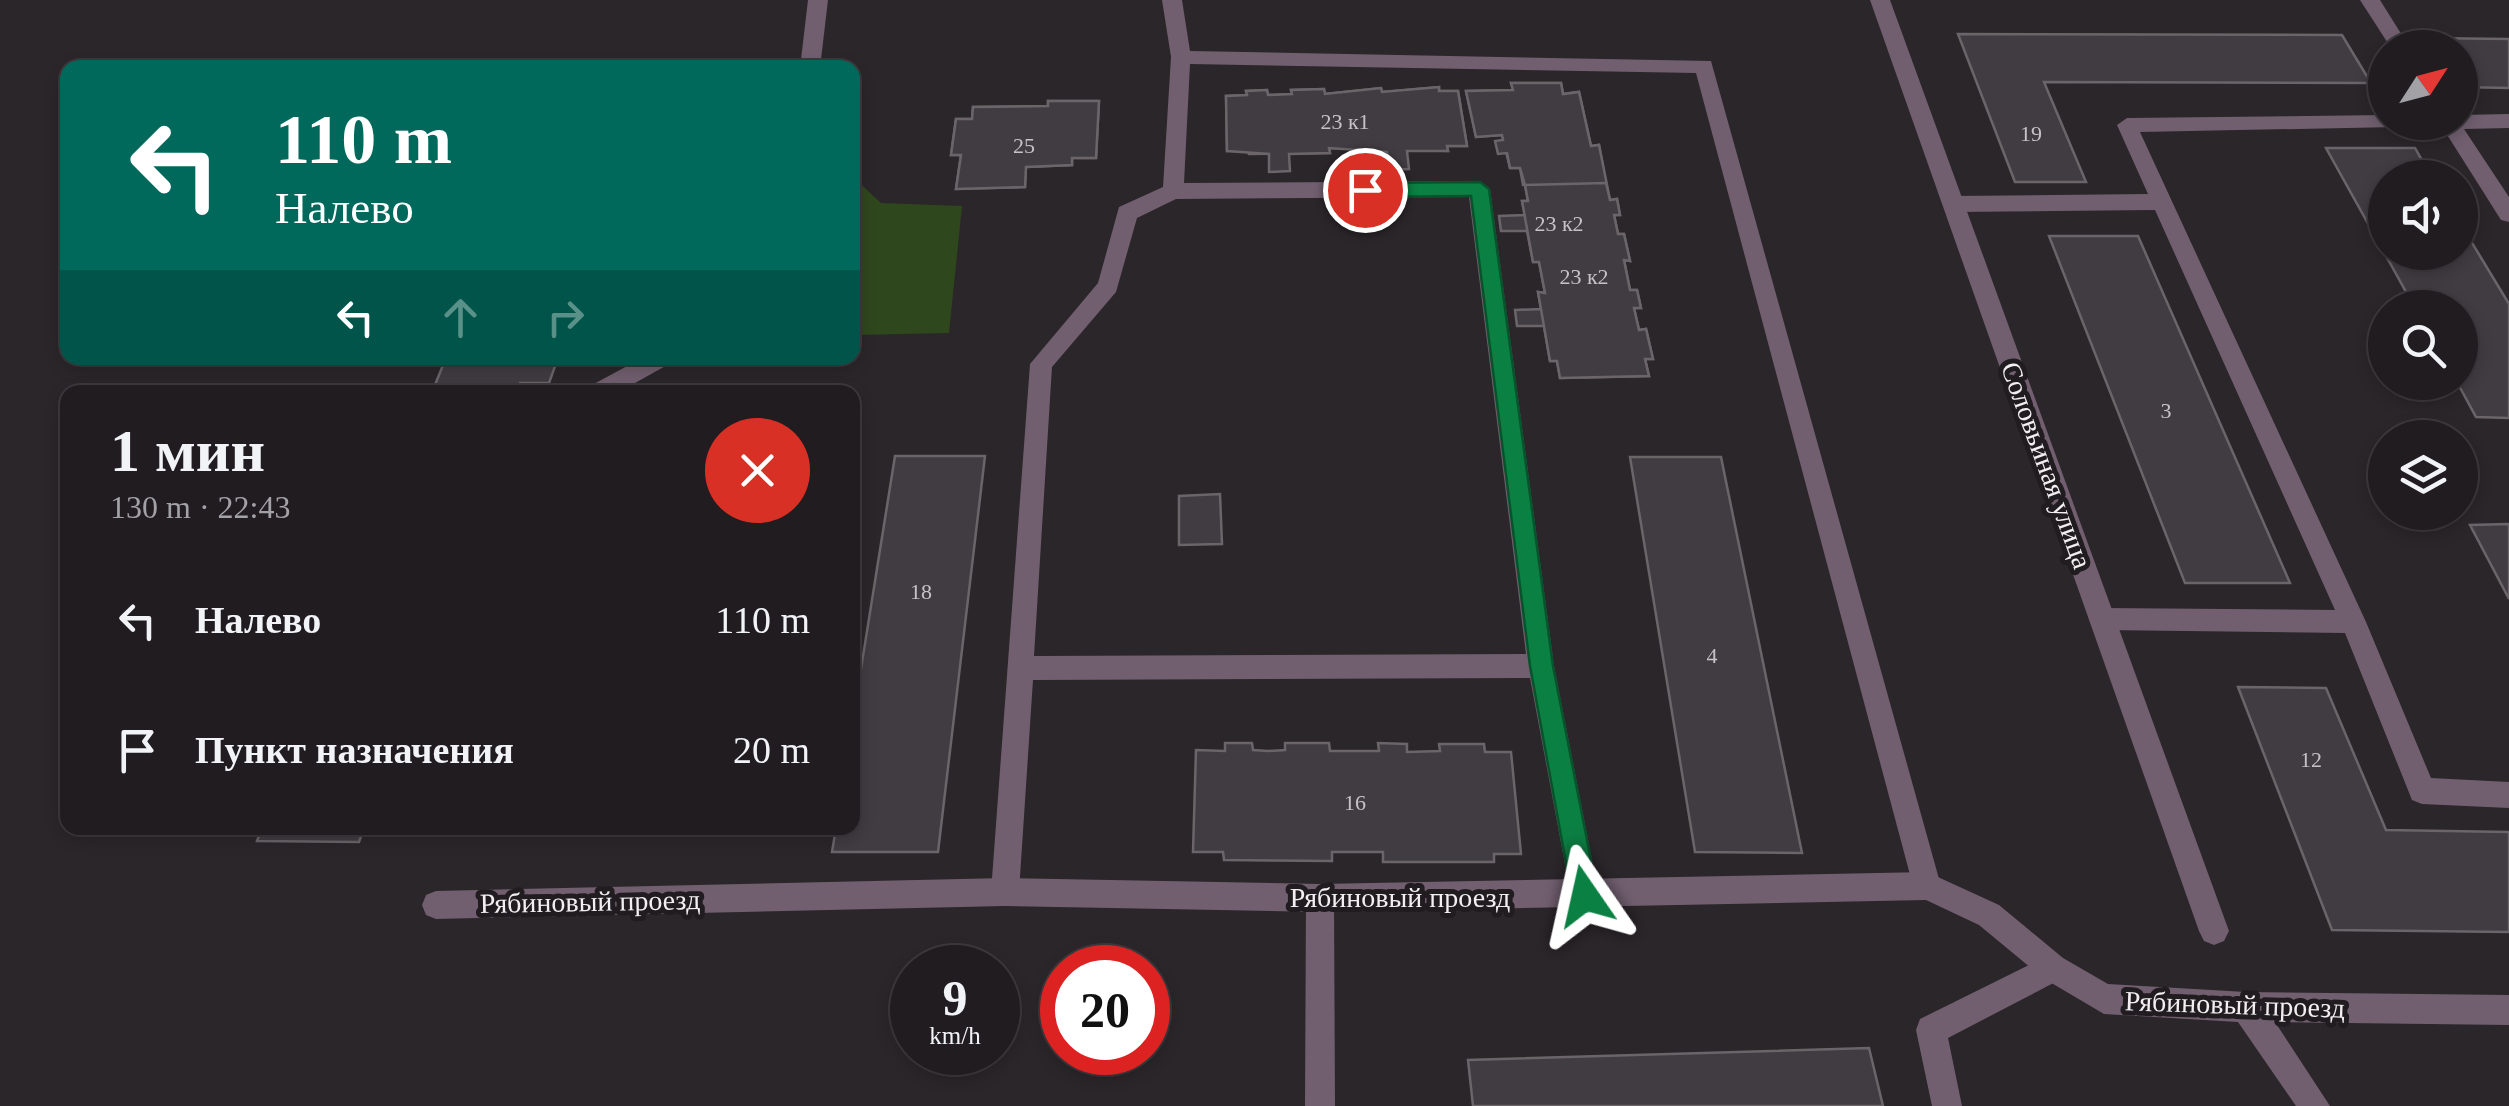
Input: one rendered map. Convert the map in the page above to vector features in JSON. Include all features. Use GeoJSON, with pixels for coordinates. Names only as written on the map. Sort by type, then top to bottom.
{"type":"FeatureCollection","features":[{"type":"Feature","properties":{"kind":"street"},"geometry":{"type":"LineString","coordinates":[[811,60],[818,0]]}},
{"type":"Feature","properties":{"kind":"street"},"geometry":{"type":"LineString","coordinates":[[1172,0],[1181,57],[1173,191]]}},
{"type":"Feature","properties":{"kind":"street","name":"Соловьиная улица"},"geometry":{"type":"LineString","coordinates":[[1880,0],[2214,931]]}},
{"type":"Feature","properties":{"kind":"street"},"geometry":{"type":"LineString","coordinates":[[2370,0],[2389,30]]}},
{"type":"Feature","properties":{"kind":"street"},"geometry":{"type":"LineString","coordinates":[[1181,57],[1704,66],[1927,886]]}},
{"type":"Feature","properties":{"kind":"street"},"geometry":{"type":"LineString","coordinates":[[2368,122],[2127,124],[2353,622],[2422,791],[2509,795]]}},
{"type":"Feature","properties":{"kind":"street"},"geometry":{"type":"LineString","coordinates":[[2478,122],[2509,122]]}},
{"type":"Feature","properties":{"kind":"street"},"geometry":{"type":"LineString","coordinates":[[2461,140],[2509,214]]}},
{"type":"Feature","properties":{"kind":"street"},"geometry":{"type":"LineString","coordinates":[[1005,892],[1040,364],[1108,286],[1127,213],[1173,191],[1480,189],[1542,666],[1585,896]]}},
{"type":"Feature","properties":{"kind":"street"},"geometry":{"type":"LineString","coordinates":[[1952,204],[2162,202]]}},
{"type":"Feature","properties":{"kind":"street"},"geometry":{"type":"LineString","coordinates":[[613,385],[648,365]]}},
{"type":"Feature","properties":{"kind":"street"},"geometry":{"type":"LineString","coordinates":[[2102,620],[2353,622]]}},
{"type":"Feature","properties":{"kind":"street"},"geometry":{"type":"LineString","coordinates":[[1018,668],[1542,666]]}},
{"type":"Feature","properties":{"kind":"street","name":"Рябиновый проезд"},"geometry":{"type":"LineString","coordinates":[[436,905],[1005,892],[1320,898],[1585,896],[1927,886],[1989,916],[2052,968],[2104,999],[2246,1007],[2509,1010]]}},
{"type":"Feature","properties":{"kind":"street"},"geometry":{"type":"LineString","coordinates":[[1320,898],[1320,1106]]}},
{"type":"Feature","properties":{"kind":"street"},"geometry":{"type":"LineString","coordinates":[[1947,1106],[1931,1030],[2052,968]]}},
{"type":"Feature","properties":{"kind":"street"},"geometry":{"type":"LineString","coordinates":[[2246,1007],[2315,1106]]}},
{"type":"Feature","properties":{"kind":"green space"},"geometry":{"type":"Polygon","coordinates":[[[860,183],[881,203],[962,206],[949,333],[860,335],[860,183]]]}},
{"type":"Feature","properties":{"kind":"building"},"geometry":{"type":"Polygon","coordinates":[[[1958,34],[2342,35],[2368,78],[2368,83],[2044,82],[2086,182],[2015,182],[1958,34]]]}},
{"type":"Feature","properties":{"kind":"building"},"geometry":{"type":"Polygon","coordinates":[[[2478,39],[2509,39],[2509,88],[2478,87],[2478,39]]]}},
{"type":"Feature","properties":{"kind":"building"},"geometry":{"type":"Polygon","coordinates":[[[1511,83],[1561,83],[1563,94],[1579,92],[1591,146],[1599,145],[1606,183],[1523,185],[1520,168],[1510,168],[1502,135],[1476,137],[1466,91],[1513,90],[1511,83]]]}},
{"type":"Feature","properties":{"kind":"building"},"geometry":{"type":"Polygon","coordinates":[[[1511,83],[1561,83],[1563,94],[1579,92],[1591,146],[1599,145],[1610,200],[1617,199],[1620,215],[1614,215],[1618,234],[1624,234],[1630,261],[1624,260],[1630,290],[1637,290],[1641,308],[1634,308],[1639,330],[1646,329],[1653,359],[1645,359],[1649,376],[1560,378],[1557,361],[1550,361],[1544,326],[1517,326],[1515,310],[1541,309],[1538,292],[1545,293],[1527,231],[1501,231],[1499,216],[1525,215],[1525,185],[1520,168],[1510,168],[1507,153],[1498,154],[1495,141],[1503,140],[1502,135],[1476,137],[1466,91],[1513,90],[1511,83]]]}},
{"type":"Feature","properties":{"kind":"building"},"geometry":{"type":"Polygon","coordinates":[[[1439,87],[1439,91],[1458,91],[1467,146],[1447,146],[1448,151],[1227,151],[1226,96],[1267,90],[1268,95],[1292,94],[1291,90],[1324,89],[1325,94],[1439,87]]]}},
{"type":"Feature","properties":{"kind":"building"},"geometry":{"type":"Polygon","coordinates":[[[1439,87],[1439,91],[1458,91],[1467,146],[1447,146],[1448,151],[1407,151],[1409,169],[1388,170],[1387,152],[1329,148],[1330,153],[1289,154],[1290,171],[1269,172],[1269,154],[1227,151],[1226,96],[1267,90],[1268,95],[1292,94],[1291,90],[1324,89],[1325,94],[1439,87]]]}},
{"type":"Feature","properties":{"kind":"building"},"geometry":{"type":"Polygon","coordinates":[[[1048,101],[1099,101],[1096,158],[1072,158],[1072,165],[1026,167],[1025,187],[956,189],[961,155],[951,155],[956,119],[972,119],[973,107],[1048,106],[1048,101]]]}},
{"type":"Feature","properties":{"kind":"building"},"geometry":{"type":"Polygon","coordinates":[[[1048,101],[1099,101],[1096,158],[1072,158],[1072,165],[1026,167],[1025,187],[956,189],[961,155],[951,155],[956,119],[972,119],[973,107],[1048,106],[1048,101]]]}},
{"type":"Feature","properties":{"kind":"building"},"geometry":{"type":"Polygon","coordinates":[[[2326,148],[2415,148],[2422,160],[2368,160],[2368,224],[2326,148]]]}},
{"type":"Feature","properties":{"kind":"building"},"geometry":{"type":"Polygon","coordinates":[[[1606,183],[1610,200],[1617,199],[1620,215],[1614,215],[1618,234],[1624,234],[1630,261],[1624,260],[1630,290],[1637,290],[1641,308],[1634,308],[1639,330],[1646,329],[1653,359],[1645,359],[1649,376],[1560,378],[1557,361],[1550,361],[1538,292],[1545,293],[1539,262],[1533,262],[1522,201],[1528,201],[1525,185],[1606,183]]]}},
{"type":"Feature","properties":{"kind":"building"},"geometry":{"type":"Polygon","coordinates":[[[2049,236],[2138,236],[2290,583],[2185,583],[2049,236]]]}},
{"type":"Feature","properties":{"kind":"building"},"geometry":{"type":"Polygon","coordinates":[[[2478,253],[2509,304],[2509,418],[2476,417],[2467,400],[2478,400],[2478,290],[2405,290],[2394,270],[2478,270],[2478,253]]]}},
{"type":"Feature","properties":{"kind":"building"},"geometry":{"type":"Polygon","coordinates":[[[443,365],[555,365],[549,383],[435,385],[443,365]]]}},
{"type":"Feature","properties":{"kind":"building"},"geometry":{"type":"Polygon","coordinates":[[[895,456],[985,456],[938,852],[832,852],[835,835],[860,835],[860,675],[895,456]]]}},
{"type":"Feature","properties":{"kind":"building"},"geometry":{"type":"Polygon","coordinates":[[[1630,457],[1721,457],[1802,853],[1695,852],[1630,457]]]}},
{"type":"Feature","properties":{"kind":"building"},"geometry":{"type":"Polygon","coordinates":[[[1220,494],[1222,544],[1179,545],[1179,496],[1220,494]]]}},
{"type":"Feature","properties":{"kind":"building"},"geometry":{"type":"Polygon","coordinates":[[[2509,524],[2509,599],[2473,530],[2478,530],[2478,525],[2509,524]]]}},
{"type":"Feature","properties":{"kind":"building"},"geometry":{"type":"Polygon","coordinates":[[[2238,687],[2326,688],[2386,830],[2509,832],[2509,932],[2332,930],[2238,687]]]}},
{"type":"Feature","properties":{"kind":"building"},"geometry":{"type":"Polygon","coordinates":[[[1225,743],[1252,743],[1253,750],[1268,751],[1285,750],[1285,743],[1329,743],[1330,751],[1379,751],[1378,743],[1407,744],[1407,752],[1440,751],[1439,744],[1484,744],[1485,752],[1511,752],[1521,854],[1494,854],[1494,862],[1383,862],[1383,852],[1332,852],[1332,861],[1224,860],[1223,852],[1193,852],[1196,750],[1225,751],[1225,743]]]}},
{"type":"Feature","properties":{"kind":"building"},"geometry":{"type":"Polygon","coordinates":[[[259,835],[362,835],[359,842],[257,841],[259,835]]]}},
{"type":"Feature","properties":{"kind":"building"},"geometry":{"type":"Polygon","coordinates":[[[1869,1048],[1883,1106],[1473,1106],[1468,1060],[1869,1048]]]}},
{"type":"Feature","properties":{"kind":"route"},"geometry":{"type":"LineString","coordinates":[[1365,190],[1480,189],[1542,666],[1585,896]]}}]}
